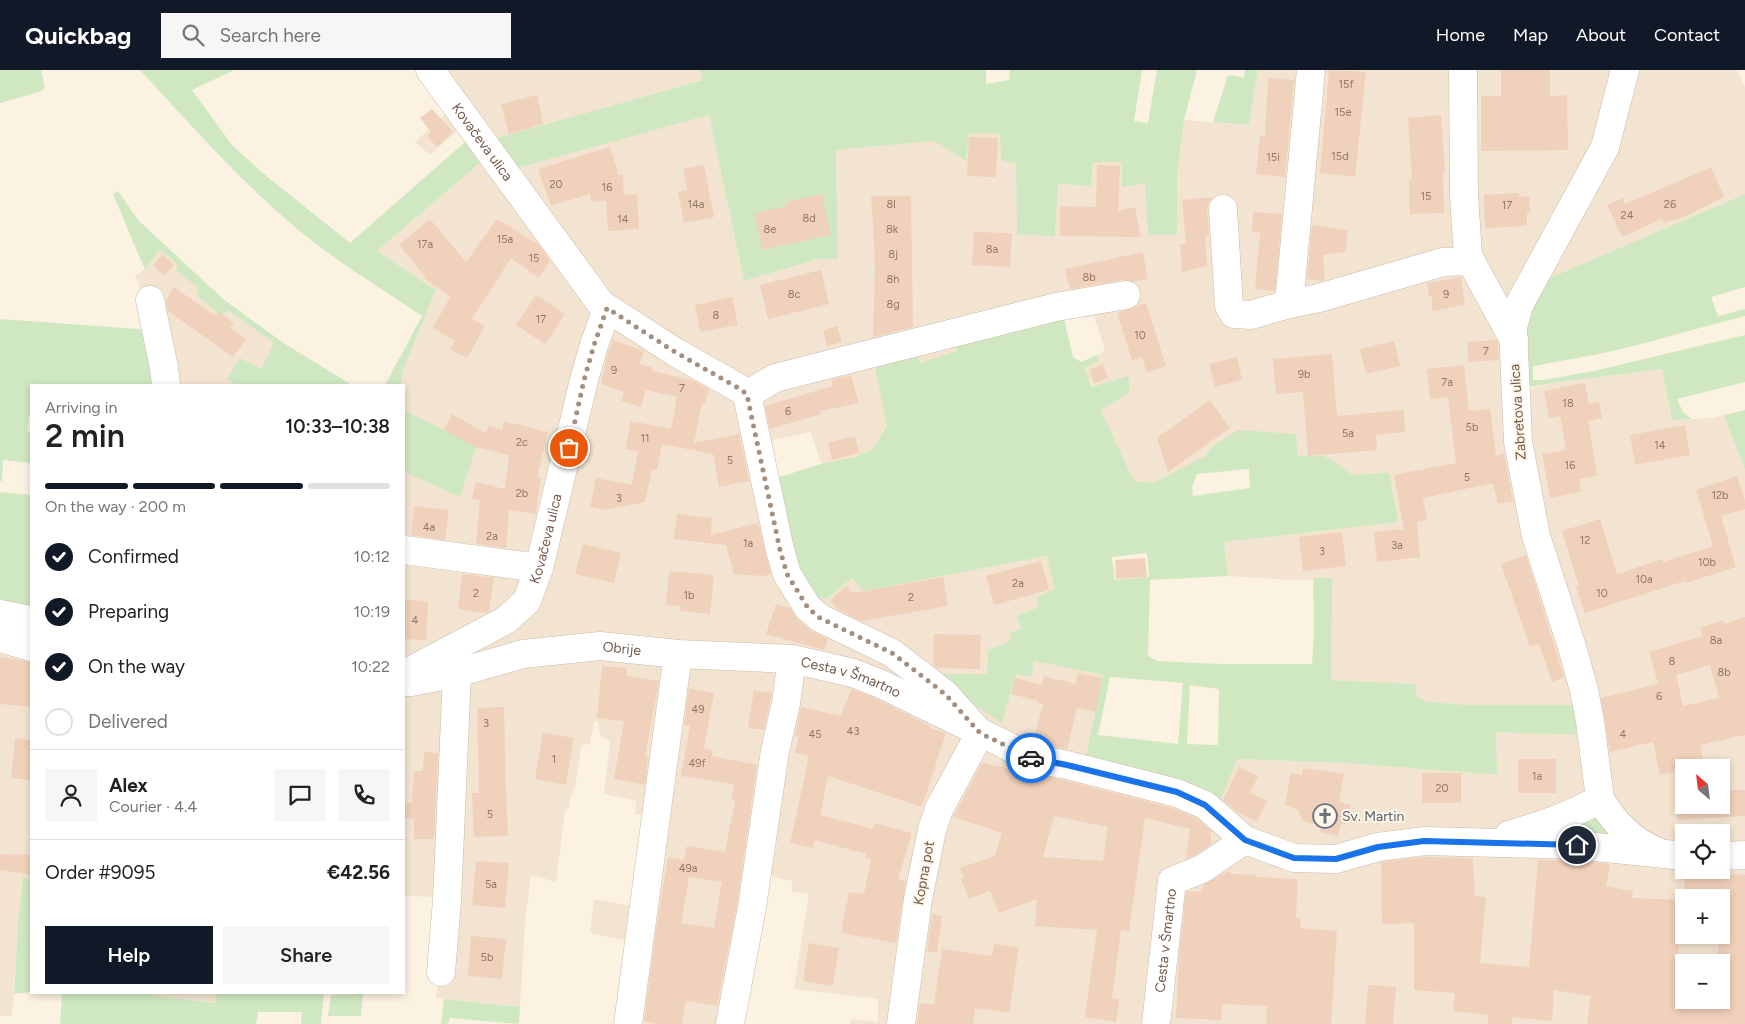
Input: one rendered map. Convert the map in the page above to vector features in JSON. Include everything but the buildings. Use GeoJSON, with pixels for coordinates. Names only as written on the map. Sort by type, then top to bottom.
{"type":"FeatureCollection","features":[{"type":"Feature","properties":{"kind":"street","name":"Kovačeva ulica"},"geometry":{"type":"LineString","coordinates":[[430,70],[601,304],[675,352],[742,390],[747,395]]}},
{"type":"Feature","properties":{"kind":"street"},"geometry":{"type":"LineString","coordinates":[[1289,304],[1311,70]]}},
{"type":"Feature","properties":{"kind":"street"},"geometry":{"type":"LineString","coordinates":[[1463,70],[1464,195],[1468,256],[1514,340]]}},
{"type":"Feature","properties":{"kind":"street","name":"Zabretova ulica"},"geometry":{"type":"LineString","coordinates":[[1600,799],[1584,690],[1536,536],[1518,442],[1513,327],[1519,305],[1605,147],[1625,70]]}},
{"type":"Feature","properties":{"kind":"street"},"geometry":{"type":"LineString","coordinates":[[1223,209],[1229,306],[1234,314],[1251,315],[1319,298],[1443,262],[1471,261]]}},
{"type":"Feature","properties":{"kind":"street"},"geometry":{"type":"LineString","coordinates":[[980,733],[945,694],[892,653],[820,618],[808,608],[787,574],[780,550],[747,395],[775,378],[1056,307],[1126,295]]}},
{"type":"Feature","properties":{"kind":"street"},"geometry":{"type":"LineString","coordinates":[[150,300],[166,384]]}},
{"type":"Feature","properties":{"kind":"street","name":"Kovačeva ulica"},"geometry":{"type":"LineString","coordinates":[[405,673],[506,620],[527,601],[540,568],[584,380],[607,308]]}},
{"type":"Feature","properties":{"kind":"street"},"geometry":{"type":"LineString","coordinates":[[405,550],[540,568]]}},
{"type":"Feature","properties":{"kind":"street"},"geometry":{"type":"LineString","coordinates":[[0,614],[30,620]]}},
{"type":"Feature","properties":{"kind":"street"},"geometry":{"type":"LineString","coordinates":[[0,638],[30,647]]}},
{"type":"Feature","properties":{"kind":"street","name":"Obrije"},"geometry":{"type":"LineString","coordinates":[[405,682],[457,673],[523,654],[600,646],[678,654],[792,659]]}},
{"type":"Feature","properties":{"kind":"street"},"geometry":{"type":"LineString","coordinates":[[628,1024],[678,654]]}},
{"type":"Feature","properties":{"kind":"street","name":"Cesta v Šmartno"},"geometry":{"type":"LineString","coordinates":[[730,1024],[752,907],[775,752],[786,702],[792,659],[853,673],[881,684],[1027,757],[1177,792],[1205,805],[1245,840],[1294,858],[1336,859],[1378,847],[1424,841],[1577,845],[1673,855]]}},
{"type":"Feature","properties":{"kind":"street"},"geometry":{"type":"LineString","coordinates":[[440,972],[447,901],[457,673]]}},
{"type":"Feature","properties":{"kind":"street","name":"Kopna pot"},"geometry":{"type":"LineString","coordinates":[[901,1024],[918,899],[932,830],[939,809],[980,733]]}},
{"type":"Feature","properties":{"kind":"street"},"geometry":{"type":"LineString","coordinates":[[1486,842],[1568,815],[1600,799],[1610,816],[1642,845],[1673,855]]}},
{"type":"Feature","properties":{"kind":"street","name":"Cesta v Šmartno"},"geometry":{"type":"LineString","coordinates":[[1156,1024],[1172,880],[1202,869],[1245,840]]}},
{"type":"Feature","properties":{"kind":"street"},"geometry":{"type":"LineString","coordinates":[[1730,856],[1745,855]]}},
{"type":"Feature","properties":{"kind":"shaded area"},"geometry":{"type":"Polygon","coordinates":[[[426,70],[700,70],[703,80],[496,138],[511,169],[709,115],[744,281],[818,259],[838,259],[836,150],[934,141],[966,161],[968,133],[1000,134],[1016,164],[1018,235],[1055,236],[1058,184],[1091,186],[1093,161],[1122,162],[1145,183],[1177,234],[1177,174],[1184,120],[1249,125],[1258,70],[1737,70],[1745,87],[1745,194],[1545,280],[1530,389],[1546,384],[1662,369],[1672,420],[1711,418],[1724,415],[1745,470],[1745,1024],[850,1024],[851,1019],[878,1022],[878,999],[794,989],[809,894],[792,892],[792,881],[764,874],[741,1024],[627,1024],[638,943],[590,933],[594,899],[644,908],[658,817],[635,814],[636,801],[604,794],[610,742],[600,736],[598,721],[594,722],[590,744],[582,745],[575,787],[570,798],[569,807],[565,811],[556,882],[531,875],[525,921],[520,1007],[436,998],[445,897],[405,896],[405,472],[460,497],[477,446],[405,410],[405,384],[401,384],[403,370],[436,290],[377,251],[488,156],[464,125],[430,155],[415,142],[450,110],[426,70]],[[1085,311],[956,340],[957,351],[920,364],[873,449],[855,457],[821,464],[811,432],[776,439],[765,444],[827,599],[852,578],[864,591],[1047,556],[1056,589],[1009,642],[988,650],[987,674],[938,674],[1002,722],[1016,674],[1034,661],[1103,675],[1085,760],[1237,759],[1347,763],[1496,775],[1496,732],[1576,735],[1470,705],[1427,702],[1417,698],[1415,684],[1331,680],[1331,579],[1291,580],[1228,576],[1224,542],[1398,522],[1352,475],[1338,464],[1324,456],[1298,456],[1296,434],[1214,445],[1205,456],[1153,483],[1134,481],[1101,410],[1130,392],[1127,377],[1091,387],[1085,368],[1099,361],[1097,355],[1105,351],[1094,316],[1085,311]]]}},
{"type":"Feature","properties":{"kind":"shaded area"},"geometry":{"type":"Polygon","coordinates":[[[160,249],[178,265],[176,270],[199,288],[222,316],[228,310],[275,343],[261,369],[228,381],[233,384],[162,384],[146,304],[135,275],[145,270],[160,249]]]}},
{"type":"Feature","properties":{"kind":"shaded area"},"geometry":{"type":"Polygon","coordinates":[[[0,611],[30,617],[30,879],[23,879],[18,920],[12,1016],[0,1016],[0,611]]]}},
{"type":"Feature","properties":{"kind":"shaded area"},"geometry":{"type":"Polygon","coordinates":[[[153,994],[217,994],[217,1003],[153,996],[153,994]]]}},
{"type":"Feature","properties":{"kind":"green space"},"geometry":{"type":"Polygon","coordinates":[[[0,70],[41,70],[45,88],[39,92],[0,103],[0,70]]]}},
{"type":"Feature","properties":{"kind":"green space"},"geometry":{"type":"Polygon","coordinates":[[[140,70],[234,70],[192,90],[232,145],[264,174],[350,243],[472,136],[488,156],[377,251],[436,290],[403,370],[401,384],[386,384],[422,316],[341,262],[295,227],[274,209],[196,131],[140,70]]]}},
{"type":"Feature","properties":{"kind":"green space"},"geometry":{"type":"Polygon","coordinates":[[[700,70],[986,70],[986,84],[1009,80],[1010,70],[1142,70],[1134,121],[1148,123],[1157,70],[1197,70],[1184,120],[1177,174],[1177,235],[1148,235],[1145,183],[1122,187],[1122,162],[1093,162],[1091,186],[1058,184],[1055,236],[1017,235],[1016,164],[1001,160],[1000,134],[969,133],[966,161],[934,141],[836,150],[838,259],[818,259],[744,281],[709,115],[510,170],[496,138],[703,80],[700,70]]]}},
{"type":"Feature","properties":{"kind":"green space"},"geometry":{"type":"Polygon","coordinates":[[[1245,70],[1258,70],[1249,125],[1213,122],[1228,75],[1244,77],[1245,70]]]}},
{"type":"Feature","properties":{"kind":"green space"},"geometry":{"type":"Polygon","coordinates":[[[118,191],[138,220],[223,299],[285,344],[350,384],[234,384],[227,379],[240,358],[261,369],[274,343],[228,310],[222,316],[197,295],[199,288],[175,270],[178,265],[160,249],[145,270],[113,194],[118,191]]]}},
{"type":"Feature","properties":{"kind":"green space"},"geometry":{"type":"Polygon","coordinates":[[[1745,194],[1745,287],[1711,297],[1718,316],[1745,309],[1745,316],[1620,349],[1536,366],[1533,367],[1533,380],[1544,380],[1598,370],[1745,335],[1745,382],[1677,399],[1683,412],[1692,419],[1672,420],[1662,369],[1546,384],[1522,389],[1527,311],[1545,280],[1745,194]]]}},
{"type":"Feature","properties":{"kind":"green space"},"geometry":{"type":"Polygon","coordinates":[[[1085,311],[1094,316],[1064,319],[1073,357],[1081,362],[1097,355],[1099,361],[1085,368],[1091,387],[1128,376],[1130,392],[1101,410],[1134,481],[1153,483],[1205,456],[1214,445],[1238,430],[1296,434],[1298,456],[1324,456],[1352,475],[1389,473],[1398,522],[1224,542],[1228,576],[1150,580],[1148,656],[1157,661],[1219,664],[1312,664],[1314,629],[1313,578],[1332,578],[1331,680],[1415,684],[1417,697],[1427,702],[1470,705],[1576,705],[1576,735],[1496,732],[1497,775],[1347,763],[1237,759],[1218,807],[1085,760],[1103,675],[1034,661],[1031,677],[1016,674],[1002,723],[933,677],[938,674],[987,674],[988,650],[1009,642],[1012,632],[1021,629],[1017,616],[1039,607],[1037,597],[1055,589],[1047,556],[864,591],[852,578],[827,599],[815,597],[806,593],[770,480],[821,464],[855,457],[873,449],[887,425],[873,359],[916,351],[920,363],[957,351],[956,339],[1085,311]],[[1249,469],[1197,474],[1192,487],[1193,496],[1250,488],[1249,469]],[[1147,553],[1112,557],[1115,580],[1149,577],[1147,553]],[[1110,677],[1098,735],[1178,744],[1183,683],[1110,677]],[[1190,685],[1187,744],[1218,745],[1219,689],[1190,685]]]}},
{"type":"Feature","properties":{"kind":"green space"},"geometry":{"type":"Polygon","coordinates":[[[0,319],[153,330],[162,384],[30,384],[30,415],[27,431],[30,432],[30,463],[3,460],[2,481],[0,481],[0,319]]]}},
{"type":"Feature","properties":{"kind":"green space"},"geometry":{"type":"Polygon","coordinates":[[[405,410],[477,446],[460,497],[405,472],[405,410]]]}},
{"type":"Feature","properties":{"kind":"green space"},"geometry":{"type":"Polygon","coordinates":[[[1745,410],[1745,470],[1724,415],[1745,410]]]}},
{"type":"Feature","properties":{"kind":"green space"},"geometry":{"type":"Polygon","coordinates":[[[0,492],[30,495],[30,617],[0,611],[0,492]]]}},
{"type":"Feature","properties":{"kind":"green space"},"geometry":{"type":"Polygon","coordinates":[[[1597,810],[1622,837],[1546,832],[1597,810]]]}},
{"type":"Feature","properties":{"kind":"green space"},"geometry":{"type":"Polygon","coordinates":[[[23,878],[30,879],[30,992],[14,994],[18,920],[23,878]]]}},
{"type":"Feature","properties":{"kind":"green space"},"geometry":{"type":"Polygon","coordinates":[[[62,994],[153,994],[153,996],[216,1003],[217,994],[324,994],[321,1024],[301,1024],[302,1012],[258,1012],[256,1024],[60,1024],[62,994]]]}},
{"type":"Feature","properties":{"kind":"green space"},"geometry":{"type":"Polygon","coordinates":[[[363,994],[361,1016],[328,1016],[331,995],[363,994]]]}},
{"type":"Feature","properties":{"kind":"green space"},"geometry":{"type":"Polygon","coordinates":[[[444,999],[520,1007],[519,1024],[450,1018],[448,1024],[441,1024],[444,999]]]}},
{"type":"Feature","properties":{"kind":"way so far"},"geometry":{"type":"LineString","coordinates":[[569,448],[584,380],[607,308],[675,352],[742,390],[747,395],[780,550],[787,574],[808,608],[820,618],[892,653],[945,694],[980,733],[1031,758]]}},
{"type":"Feature","properties":{"kind":"place","name":"Sv. Martin"},"geometry":{"type":"Point","coordinates":[1325,816]}},
{"type":"Feature","properties":{"kind":"route"},"geometry":{"type":"LineString","coordinates":[[1031,758],[1177,792],[1205,805],[1245,840],[1294,858],[1336,859],[1378,847],[1424,841],[1577,845]]}}]}
